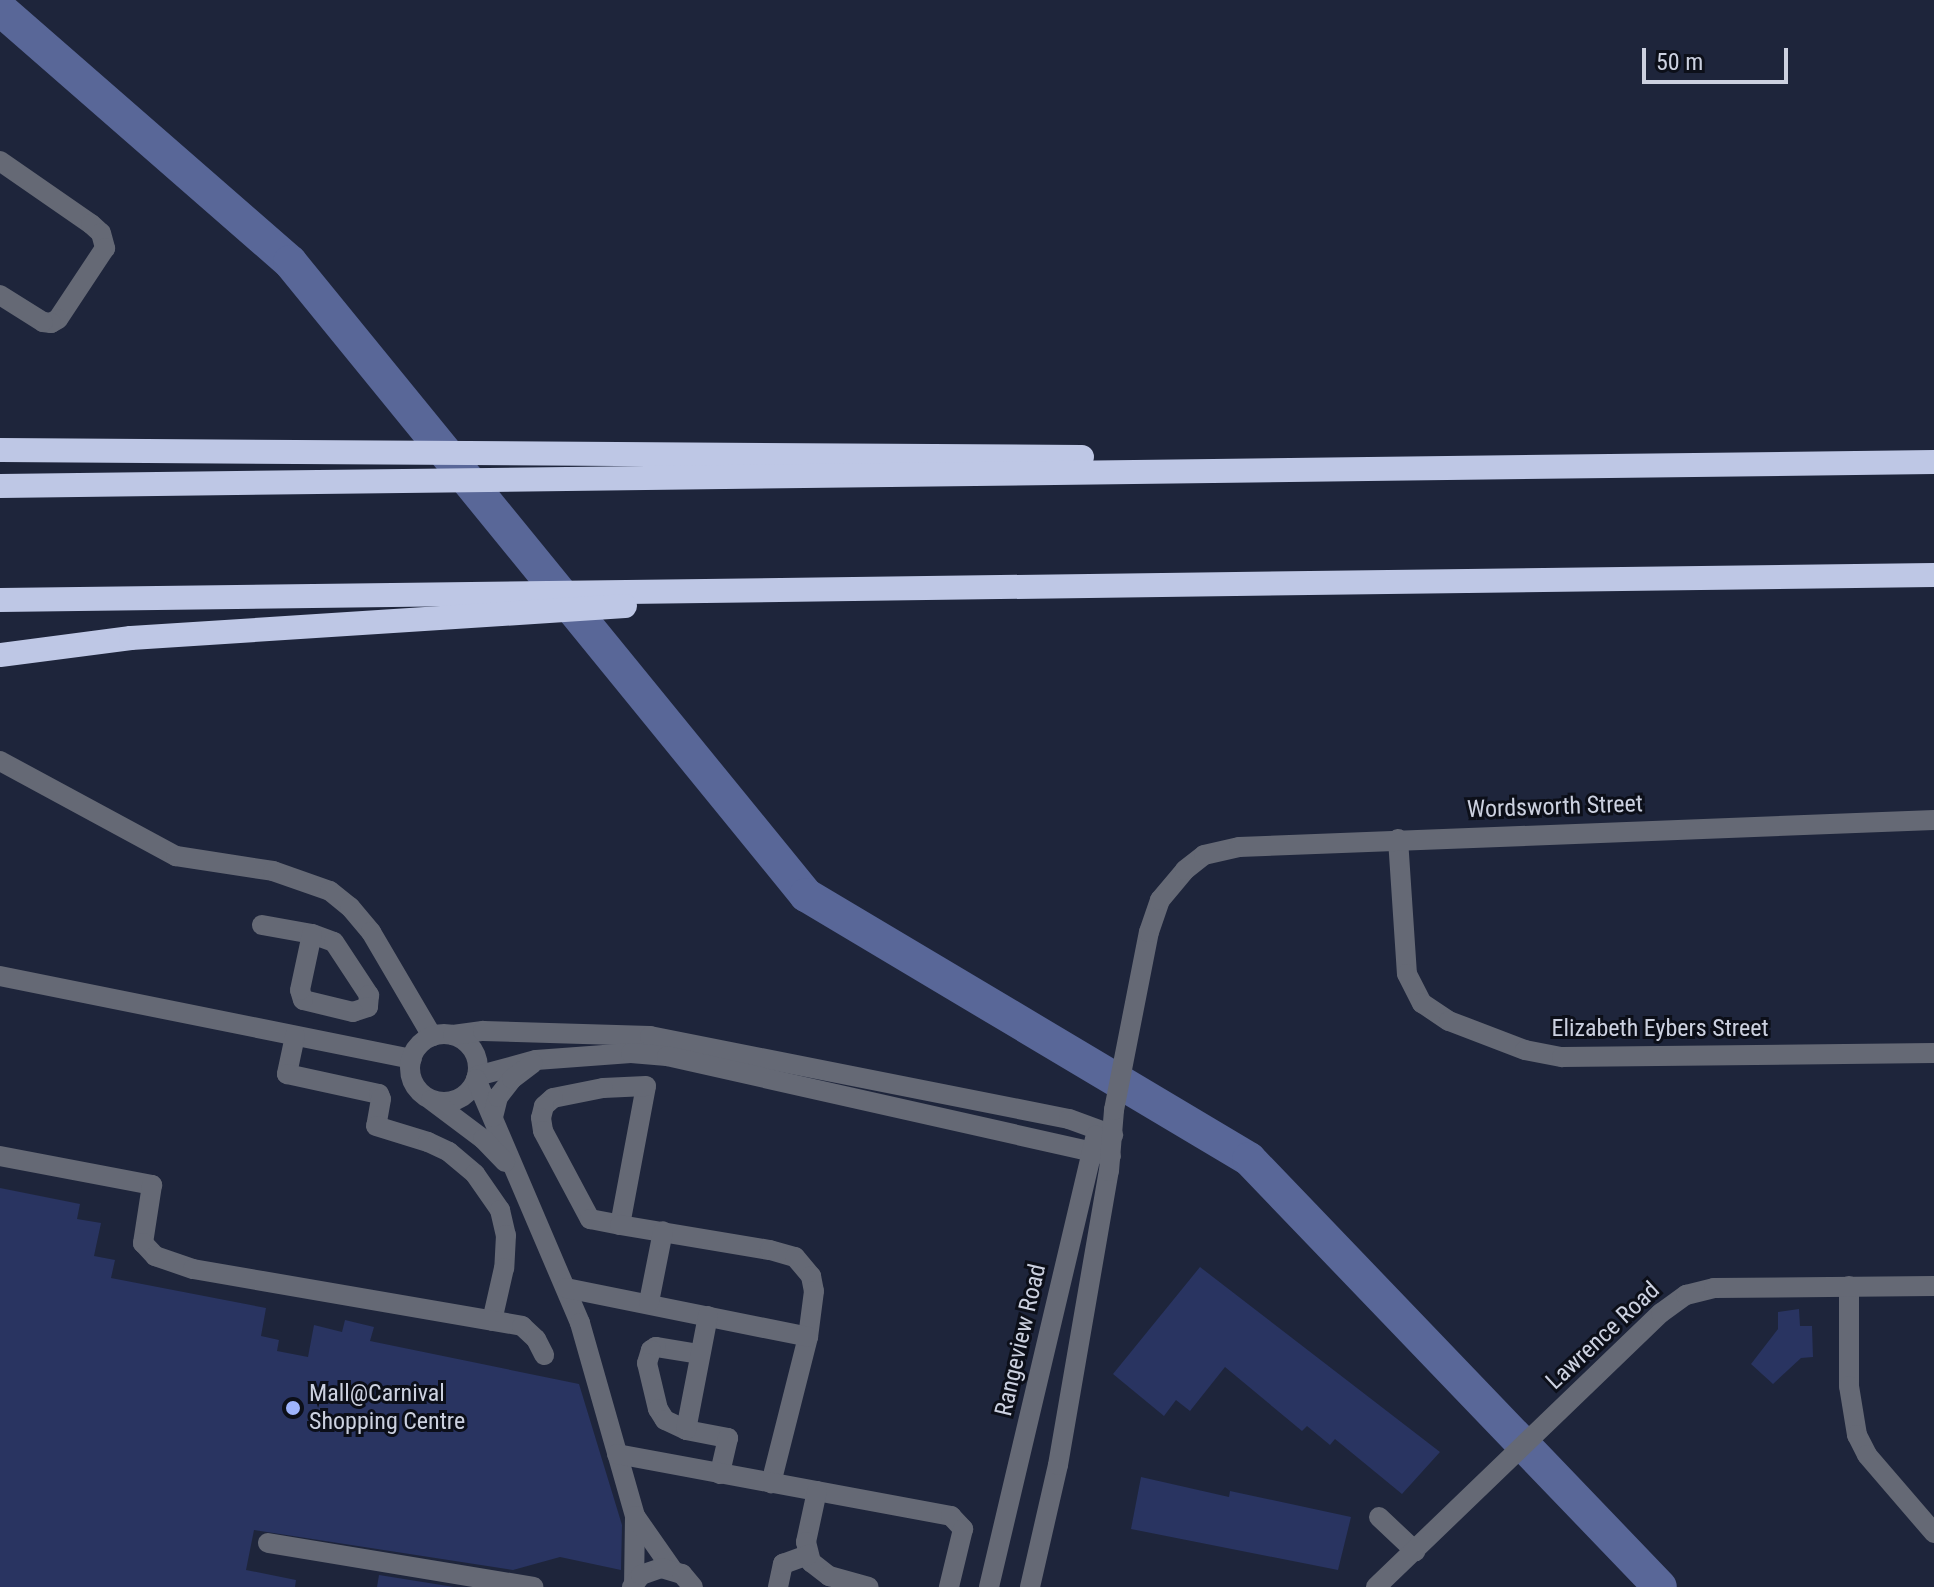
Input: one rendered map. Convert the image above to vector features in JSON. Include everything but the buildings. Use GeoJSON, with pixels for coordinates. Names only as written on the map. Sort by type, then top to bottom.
{"type":"FeatureCollection","features":[{"type":"Feature","properties":{"kind":"highway"},"geometry":{"type":"LineString","coordinates":[[0,449],[1667,461],[1734,465]]}},
{"type":"Feature","properties":{"kind":"highway"},"geometry":{"type":"LineString","coordinates":[[0,486],[1934,462]]}},
{"type":"Feature","properties":{"kind":"highway"},"geometry":{"type":"LineString","coordinates":[[0,600],[513,593],[588,600],[819,588],[1934,575]]}},
{"type":"Feature","properties":{"kind":"highway"},"geometry":{"type":"LineString","coordinates":[[0,655],[159,636],[535,613],[588,600]]}},
{"type":"Feature","properties":{"kind":"street"},"geometry":{"type":"LineString","coordinates":[[0,161],[91,224],[101,233],[105,248],[58,319],[51,323],[43,322],[0,295]]}},
{"type":"Feature","properties":{"kind":"street"},"geometry":{"type":"LineString","coordinates":[[0,761],[176,856],[273,871],[330,891],[350,907],[371,932],[432,1036]]}},
{"type":"Feature","properties":{"kind":"street","name":"Wordsworth Street"},"geometry":{"type":"LineString","coordinates":[[1185,870],[1204,855],[1220,849],[1398,839],[1934,820]]}},
{"type":"Feature","properties":{"kind":"street","name":"Elizabeth Eybers Street"},"geometry":{"type":"LineString","coordinates":[[1398,839],[1407,974],[1422,1003],[1449,1021],[1525,1050],[1562,1057],[1934,1053]]}},
{"type":"Feature","properties":{"kind":"street","name":"Rangeview Road"},"geometry":{"type":"LineString","coordinates":[[989,1587],[1103,1142],[1114,1110],[1154,915],[1166,891],[1185,870]]}},
{"type":"Feature","properties":{"kind":"street"},"geometry":{"type":"LineString","coordinates":[[262,925],[312,934]]}},
{"type":"Feature","properties":{"kind":"street"},"geometry":{"type":"LineString","coordinates":[[0,976],[412,1059]]}},
{"type":"Feature","properties":{"kind":"street"},"geometry":{"type":"LineString","coordinates":[[513,1170],[483,1139],[428,1097],[413,1081],[412,1059],[423,1042],[432,1036],[483,1031],[650,1036],[1058,1117],[1103,1142]]}},
{"type":"Feature","properties":{"kind":"street"},"geometry":{"type":"LineString","coordinates":[[453,1035],[471,1047],[478,1066],[477,1077],[513,1170],[566,1288],[635,1516],[633,1585]]}},
{"type":"Feature","properties":{"kind":"street"},"geometry":{"type":"LineString","coordinates":[[295,1036],[287,1074],[379,1094],[381,1099],[376,1126],[449,1152],[484,1186],[500,1210],[506,1235],[504,1268],[492,1321]]}},
{"type":"Feature","properties":{"kind":"street"},"geometry":{"type":"LineString","coordinates":[[428,1097],[444,1102],[460,1098],[477,1077],[536,1060],[631,1053],[667,1056],[1103,1142]]}},
{"type":"Feature","properties":{"kind":"street"},"geometry":{"type":"LineString","coordinates":[[493,1117],[498,1097],[512,1079],[536,1060]]}},
{"type":"Feature","properties":{"kind":"street"},"geometry":{"type":"LineString","coordinates":[[620,1225],[646,1086],[603,1088],[553,1098],[544,1106],[541,1118],[543,1131],[590,1219],[620,1225],[770,1250],[800,1261],[811,1276],[814,1291],[808,1337],[771,1483]]}},
{"type":"Feature","properties":{"kind":"street","name":"Rangeview Road"},"geometry":{"type":"LineString","coordinates":[[1030,1587],[1058,1465],[1103,1142]]}},
{"type":"Feature","properties":{"kind":"street"},"geometry":{"type":"LineString","coordinates":[[0,1156],[152,1185],[143,1243],[155,1256],[193,1269],[522,1326],[536,1339],[544,1355]]}},
{"type":"Feature","properties":{"kind":"street"},"geometry":{"type":"LineString","coordinates":[[649,1302],[663,1231]]}},
{"type":"Feature","properties":{"kind":"street"},"geometry":{"type":"LineString","coordinates":[[1849,1286],[1849,1386],[1857,1435],[1876,1466],[1934,1533]]}},
{"type":"Feature","properties":{"kind":"street","name":"Lawrence Road"},"geometry":{"type":"LineString","coordinates":[[1376,1587],[1661,1313],[1694,1292],[1714,1288],[1934,1286]]}},
{"type":"Feature","properties":{"kind":"street"},"geometry":{"type":"LineString","coordinates":[[566,1288],[649,1302],[808,1337]]}},
{"type":"Feature","properties":{"kind":"street"},"geometry":{"type":"LineString","coordinates":[[686,1430],[708,1316]]}},
{"type":"Feature","properties":{"kind":"street"},"geometry":{"type":"LineString","coordinates":[[699,1354],[653,1347],[647,1363],[660,1413],[686,1430],[728,1438],[720,1474]]}},
{"type":"Feature","properties":{"kind":"street"},"geometry":{"type":"LineString","coordinates":[[617,1454],[956,1518],[963,1533],[949,1587]]}},
{"type":"Feature","properties":{"kind":"street"},"geometry":{"type":"LineString","coordinates":[[817,1491],[806,1542],[808,1555],[823,1573],[869,1587]]}},
{"type":"Feature","properties":{"kind":"street"},"geometry":{"type":"LineString","coordinates":[[635,1516],[672,1569],[694,1585]]}},
{"type":"Feature","properties":{"kind":"street"},"geometry":{"type":"LineString","coordinates":[[1379,1517],[1415,1551]]}},
{"type":"Feature","properties":{"kind":"street"},"geometry":{"type":"LineString","coordinates":[[268,1543],[533,1587]]}},
{"type":"Feature","properties":{"kind":"street"},"geometry":{"type":"LineString","coordinates":[[778,1587],[783,1564],[808,1555]]}},
{"type":"Feature","properties":{"kind":"street"},"geometry":{"type":"LineString","coordinates":[[633,1585],[651,1570],[672,1569]]}},
{"type":"Feature","properties":{"kind":"waterway"},"geometry":{"type":"LineString","coordinates":[[0,9],[290,262],[806,895],[1249,1159],[1660,1587]]}},
{"type":"Feature","properties":{"kind":"place","name":"Mall@Carnival Shopping Centre"},"geometry":{"type":"Point","coordinates":[293,1408]}}]}
